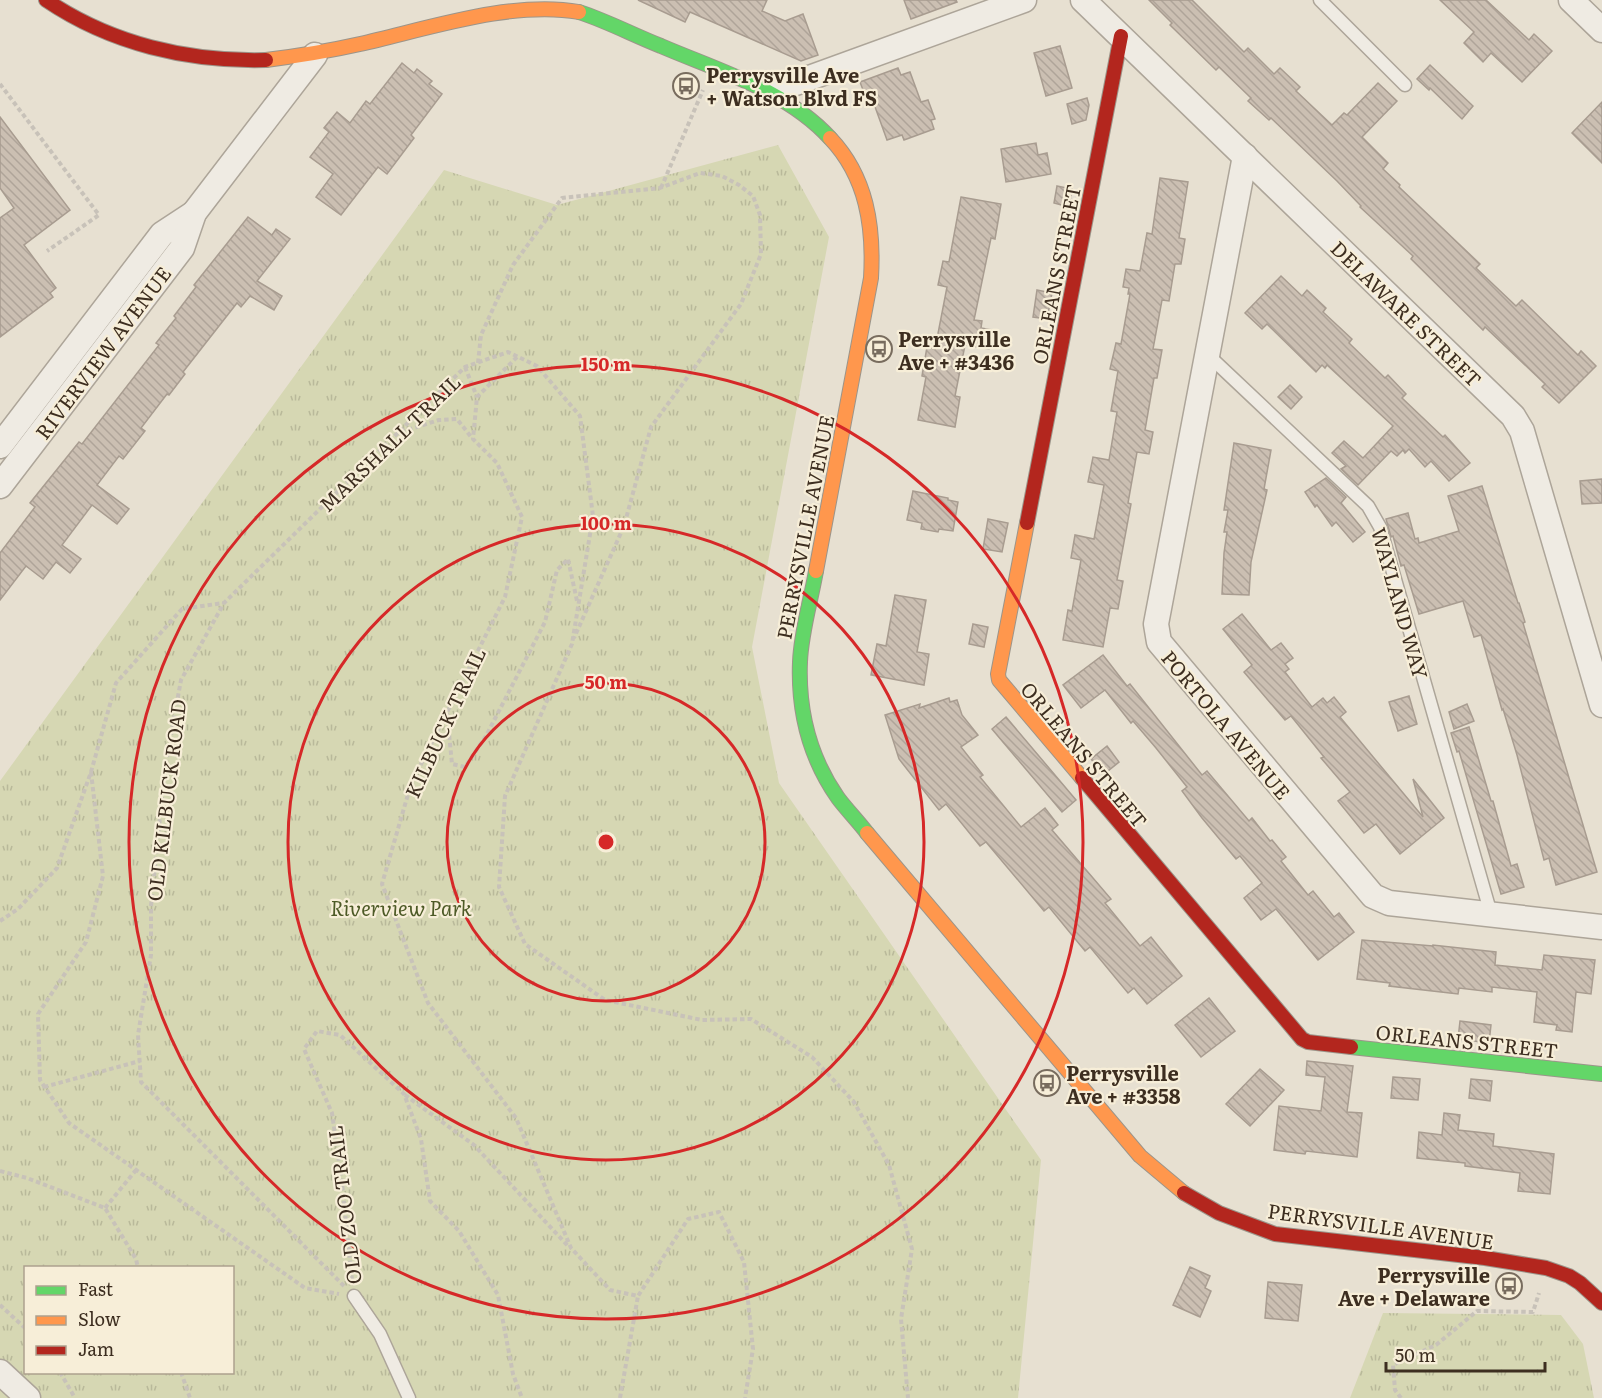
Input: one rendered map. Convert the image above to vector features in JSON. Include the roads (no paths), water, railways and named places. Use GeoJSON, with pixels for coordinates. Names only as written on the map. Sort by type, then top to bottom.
{"type":"FeatureCollection","features":[{"type":"Feature","properties":{"kind":"main road","name":"PERRYSVILLE AVENUE"},"geometry":{"type":"LineString","coordinates":[[46,0],[94,27],[145,47],[196,58],[245,61],[267,61],[315,55],[508,8],[574,3],[768,93],[810,117],[833,140],[852,167],[865,196],[872,228],[871,278],[800,660],[801,702],[808,741],[815,760],[838,798],[1140,1156],[1158,1173],[1200,1204],[1250,1226],[1275,1234],[1485,1258],[1546,1268],[1569,1276],[1602,1303]]}},
{"type":"Feature","properties":{"kind":"main road","name":"ORLEANS STREET"},"geometry":{"type":"LineString","coordinates":[[1121,36],[998,674],[999,680],[1302,1039],[1308,1042],[1602,1074]]}},
{"type":"Feature","properties":{"kind":"street"},"geometry":{"type":"LineString","coordinates":[[768,93],[1024,0]]}},
{"type":"Feature","properties":{"kind":"street","name":"DELAWARE STREET"},"geometry":{"type":"LineString","coordinates":[[1083,0],[1518,423],[1602,705]]}},
{"type":"Feature","properties":{"kind":"street"},"geometry":{"type":"LineString","coordinates":[[1571,0],[1602,30]]}},
{"type":"Feature","properties":{"kind":"street","name":"RIVERVIEW AVENUE"},"geometry":{"type":"LineString","coordinates":[[0,486],[182,248],[194,213],[315,55]]}},
{"type":"Feature","properties":{"kind":"street","name":"PORTOLA AVENUE"},"geometry":{"type":"LineString","coordinates":[[1245,156],[1156,624],[1159,642],[1373,896],[1389,903],[1602,927]]}},
{"type":"Feature","properties":{"kind":"street","name":"RIVERVIEW AVENUE"},"geometry":{"type":"LineString","coordinates":[[0,446],[162,234],[194,213]]}},
{"type":"Feature","properties":{"kind":"street"},"geometry":{"type":"LineString","coordinates":[[0,1372],[28,1398]]}},
{"type":"Feature","properties":{"kind":"lane"},"geometry":{"type":"LineString","coordinates":[[1320,0],[1405,85]]}},
{"type":"Feature","properties":{"kind":"lane","name":"WAYLAND WAY"},"geometry":{"type":"LineString","coordinates":[[1207,354],[1368,506],[1375,516],[1491,914]]}},
{"type":"Feature","properties":{"kind":"lane"},"geometry":{"type":"LineString","coordinates":[[354,1296],[380,1334],[409,1398]]}},
{"type":"Feature","properties":{"kind":"place","name":"Perrysville Ave + Watson Blvd FS"},"geometry":{"type":"Point","coordinates":[686,86]}},
{"type":"Feature","properties":{"kind":"place","name":"Perrysville Ave + #3436"},"geometry":{"type":"Point","coordinates":[879,349]}},
{"type":"Feature","properties":{"kind":"place","name":"Perrysville Ave + #3358"},"geometry":{"type":"Point","coordinates":[1047,1083]}},
{"type":"Feature","properties":{"kind":"place","name":"Perrysville Ave + Delaware"},"geometry":{"type":"Point","coordinates":[1509,1286]}},
{"type":"Feature","properties":{"kind":"park label","name":"Riverview Park"},"geometry":{"type":"Point","coordinates":[401,907]}}]}
